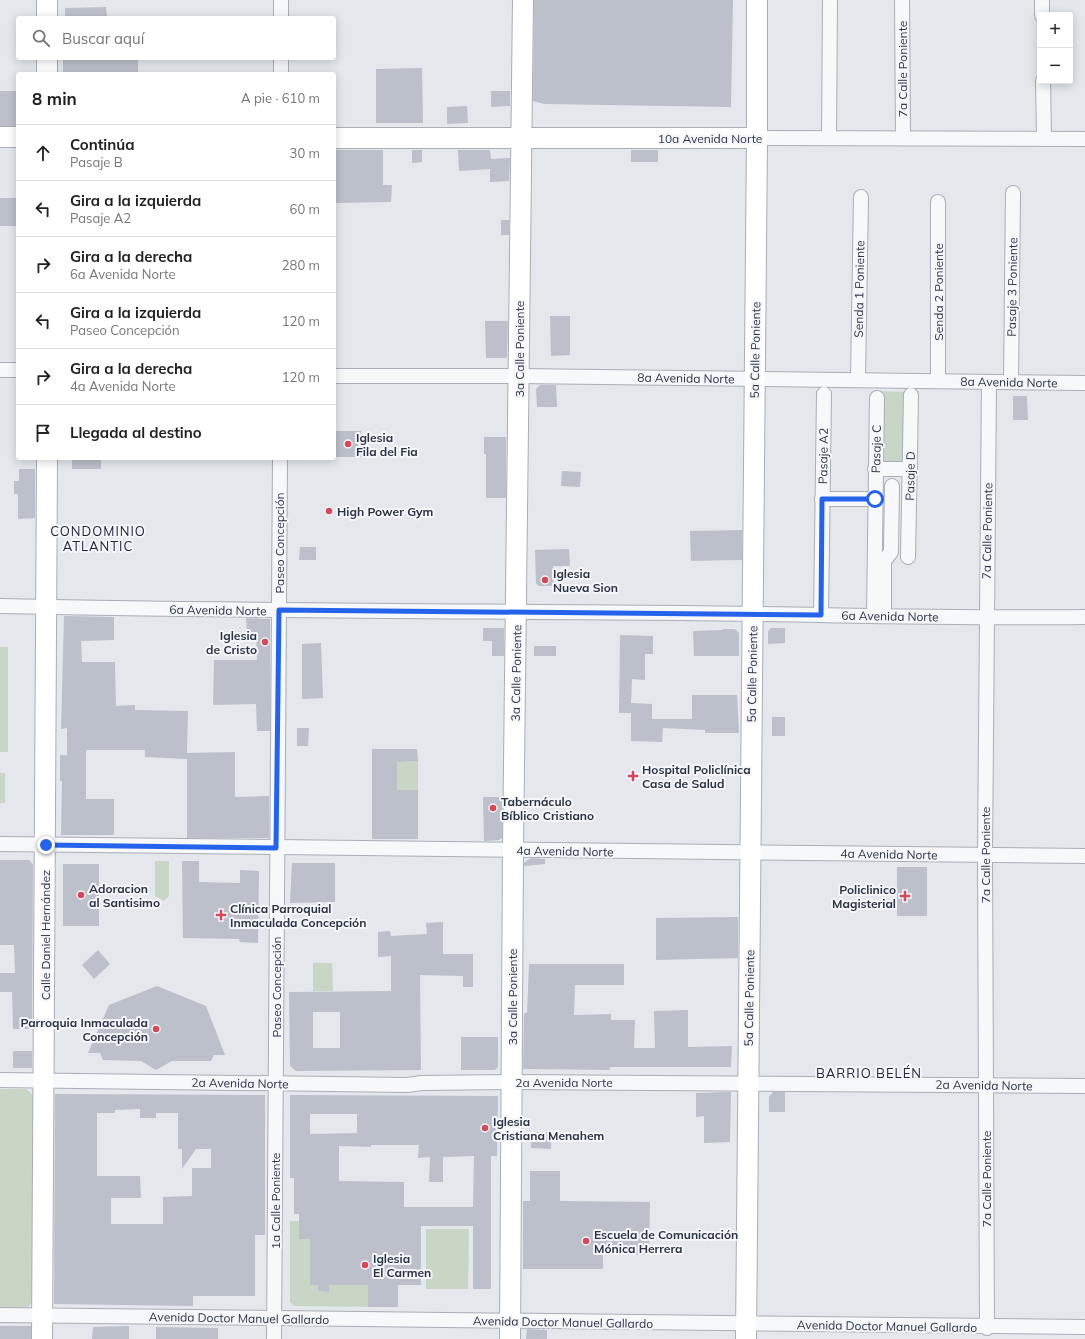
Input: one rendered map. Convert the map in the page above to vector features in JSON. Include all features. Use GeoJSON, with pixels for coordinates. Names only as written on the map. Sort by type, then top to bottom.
{"type":"FeatureCollection","features":[{"type":"Feature","properties":{"kind":"street"},"geometry":{"type":"LineString","coordinates":[[46,16],[47,0]]}},
{"type":"Feature","properties":{"kind":"street"},"geometry":{"type":"LineString","coordinates":[[281,0],[281,16]]}},
{"type":"Feature","properties":{"kind":"street","name":"3a Calle Poniente"},"geometry":{"type":"LineString","coordinates":[[510,1330],[513,850],[519,376],[520,137],[523,0]]}},
{"type":"Feature","properties":{"kind":"street","name":"5a Calle Poniente"},"geometry":{"type":"LineString","coordinates":[[746,1332],[757,0]]}},
{"type":"Feature","properties":{"kind":"street"},"geometry":{"type":"LineString","coordinates":[[830,0],[830,138]]}},
{"type":"Feature","properties":{"kind":"street","name":"7a Calle Poniente"},"geometry":{"type":"LineString","coordinates":[[902,0],[903,138]]}},
{"type":"Feature","properties":{"kind":"street"},"geometry":{"type":"LineString","coordinates":[[1042,0],[1042,12]]}},
{"type":"Feature","properties":{"kind":"street"},"geometry":{"type":"LineString","coordinates":[[46,60],[46,72]]}},
{"type":"Feature","properties":{"kind":"street"},"geometry":{"type":"LineString","coordinates":[[281,60],[281,72]]}},
{"type":"Feature","properties":{"kind":"street"},"geometry":{"type":"LineString","coordinates":[[1043,84],[1044,139]]}},
{"type":"Feature","properties":{"kind":"street"},"geometry":{"type":"LineString","coordinates":[[0,137],[16,137]]}},
{"type":"Feature","properties":{"kind":"street","name":"10a Avenida Norte"},"geometry":{"type":"LineString","coordinates":[[336,138],[520,137],[1085,139]]}},
{"type":"Feature","properties":{"kind":"street","name":"Pasaje 3 Poniente"},"geometry":{"type":"LineString","coordinates":[[1011,382],[1013,193]]}},
{"type":"Feature","properties":{"kind":"street","name":"Senda 1 Poniente"},"geometry":{"type":"LineString","coordinates":[[858,380],[861,197]]}},
{"type":"Feature","properties":{"kind":"street","name":"Senda 2 Poniente"},"geometry":{"type":"LineString","coordinates":[[938,202],[938,381]]}},
{"type":"Feature","properties":{"kind":"street"},"geometry":{"type":"LineString","coordinates":[[0,370],[16,370]]}},
{"type":"Feature","properties":{"kind":"street","name":"8a Avenida Norte"},"geometry":{"type":"LineString","coordinates":[[336,376],[519,376],[1085,383]]}},
{"type":"Feature","properties":{"kind":"street","name":"7a Calle Poniente"},"geometry":{"type":"LineString","coordinates":[[987,1328],[985,855],[989,382]]}},
{"type":"Feature","properties":{"kind":"street","name":"Pasaje A2"},"geometry":{"type":"LineString","coordinates":[[821,615],[824,394]]}},
{"type":"Feature","properties":{"kind":"street","name":"Pasaje D"},"geometry":{"type":"LineString","coordinates":[[908,557],[911,395]]}},
{"type":"Feature","properties":{"kind":"street","name":"Pasaje C"},"geometry":{"type":"LineString","coordinates":[[877,398],[875,499],[879,616]]}},
{"type":"Feature","properties":{"kind":"street","name":"Calle Daniel Hernández"},"geometry":{"type":"LineString","coordinates":[[42,1339],[47,460]]}},
{"type":"Feature","properties":{"kind":"street","name":"Paseo Concepción"},"geometry":{"type":"LineString","coordinates":[[276,1084],[276,848],[280,460]]}},
{"type":"Feature","properties":{"kind":"street"},"geometry":{"type":"LineString","coordinates":[[876,469],[910,469]]}},
{"type":"Feature","properties":{"kind":"street"},"geometry":{"type":"LineString","coordinates":[[879,616],[884,561],[890,552],[892,486]]}},
{"type":"Feature","properties":{"kind":"street"},"geometry":{"type":"LineString","coordinates":[[822,499],[875,499]]}},
{"type":"Feature","properties":{"kind":"street","name":"6a Avenida Norte"},"geometry":{"type":"LineString","coordinates":[[0,606],[279,610],[753,613],[986,618],[1085,618]]}},
{"type":"Feature","properties":{"kind":"street","name":"4a Avenida Norte"},"geometry":{"type":"LineString","coordinates":[[0,844],[1085,856]]}},
{"type":"Feature","properties":{"kind":"street","name":"2a Avenida Norte"},"geometry":{"type":"LineString","coordinates":[[0,1080],[407,1085],[422,1083],[512,1082],[1085,1086]]}},
{"type":"Feature","properties":{"kind":"street","name":"1a Calle Poniente"},"geometry":{"type":"LineString","coordinates":[[274,1339],[276,1084]]}},
{"type":"Feature","properties":{"kind":"street","name":"Avenida Doctor Manuel Gallardo"},"geometry":{"type":"LineString","coordinates":[[0,1315],[274,1318],[510,1330],[746,1332],[1085,1327]]}},
{"type":"Feature","properties":{"kind":"green space"},"geometry":{"type":"Polygon","coordinates":[[[879,391],[908,392],[907,464],[878,464],[879,391]]]}},
{"type":"Feature","properties":{"kind":"green space"},"geometry":{"type":"Polygon","coordinates":[[[0,647],[8,647],[8,752],[0,752],[0,647]]]}},
{"type":"Feature","properties":{"kind":"green space"},"geometry":{"type":"Polygon","coordinates":[[[418,761],[418,790],[397,790],[397,762],[418,761]]]}},
{"type":"Feature","properties":{"kind":"green space"},"geometry":{"type":"Polygon","coordinates":[[[0,773],[5,773],[5,803],[0,803],[0,773]]]}},
{"type":"Feature","properties":{"kind":"green space"},"geometry":{"type":"Polygon","coordinates":[[[155,861],[169,861],[169,896],[164,901],[155,896],[155,861]]]}},
{"type":"Feature","properties":{"kind":"green space"},"geometry":{"type":"Polygon","coordinates":[[[313,963],[332,963],[333,991],[313,991],[313,963]]]}},
{"type":"Feature","properties":{"kind":"green space"},"geometry":{"type":"Polygon","coordinates":[[[0,1089],[26,1089],[34,1096],[35,1298],[28,1307],[0,1307],[0,1089]]]}},
{"type":"Feature","properties":{"kind":"green space"},"geometry":{"type":"Polygon","coordinates":[[[290,1221],[299,1221],[299,1239],[318,1239],[318,1291],[329,1291],[329,1285],[368,1285],[368,1307],[294,1306],[290,1302],[290,1221]]]}},
{"type":"Feature","properties":{"kind":"green space"},"geometry":{"type":"Polygon","coordinates":[[[426,1229],[469,1229],[468,1289],[426,1289],[426,1229]]]}},
{"type":"Feature","properties":{"kind":"building"},"geometry":{"type":"Polygon","coordinates":[[[534,0],[733,0],[731,107],[544,104],[533,101],[534,0]]]}},
{"type":"Feature","properties":{"kind":"building"},"geometry":{"type":"Polygon","coordinates":[[[106,7],[107,16],[65,16],[65,8],[106,7]]]}},
{"type":"Feature","properties":{"kind":"building"},"geometry":{"type":"Polygon","coordinates":[[[63,60],[138,60],[138,72],[63,72],[63,60]]]}},
{"type":"Feature","properties":{"kind":"building"},"geometry":{"type":"Polygon","coordinates":[[[422,68],[423,123],[376,123],[376,69],[422,68]]]}},
{"type":"Feature","properties":{"kind":"building"},"geometry":{"type":"Polygon","coordinates":[[[0,91],[16,91],[16,126],[0,126],[0,91]]]}},
{"type":"Feature","properties":{"kind":"building"},"geometry":{"type":"Polygon","coordinates":[[[491,91],[510,91],[510,106],[491,107],[491,91]]]}},
{"type":"Feature","properties":{"kind":"building"},"geometry":{"type":"Polygon","coordinates":[[[467,106],[468,123],[447,124],[447,107],[467,106]]]}},
{"type":"Feature","properties":{"kind":"building"},"geometry":{"type":"Polygon","coordinates":[[[336,150],[383,150],[383,185],[392,185],[391,202],[336,203],[336,150]]]}},
{"type":"Feature","properties":{"kind":"building"},"geometry":{"type":"Polygon","coordinates":[[[412,150],[422,150],[422,162],[412,163],[412,150]]]}},
{"type":"Feature","properties":{"kind":"building"},"geometry":{"type":"Polygon","coordinates":[[[458,150],[490,150],[491,159],[510,158],[509,181],[490,182],[490,169],[459,171],[458,150]]]}},
{"type":"Feature","properties":{"kind":"building"},"geometry":{"type":"Polygon","coordinates":[[[631,150],[658,150],[658,162],[631,162],[631,150]]]}},
{"type":"Feature","properties":{"kind":"building"},"geometry":{"type":"Polygon","coordinates":[[[0,198],[16,198],[16,226],[0,226],[0,198]]]}},
{"type":"Feature","properties":{"kind":"building"},"geometry":{"type":"Polygon","coordinates":[[[501,220],[509,220],[509,235],[501,235],[501,220]]]}},
{"type":"Feature","properties":{"kind":"building"},"geometry":{"type":"Polygon","coordinates":[[[550,316],[570,316],[570,355],[551,356],[550,316]]]}},
{"type":"Feature","properties":{"kind":"building"},"geometry":{"type":"Polygon","coordinates":[[[485,321],[508,321],[507,357],[486,358],[485,321]]]}},
{"type":"Feature","properties":{"kind":"building"},"geometry":{"type":"Polygon","coordinates":[[[540,385],[556,385],[557,407],[537,407],[536,389],[540,385]]]}},
{"type":"Feature","properties":{"kind":"building"},"geometry":{"type":"Polygon","coordinates":[[[1013,396],[1027,396],[1028,420],[1013,420],[1013,396]]]}},
{"type":"Feature","properties":{"kind":"building","name":"Iglesia Fila del Fia"},"geometry":{"type":"Polygon","coordinates":[[[336,431],[361,431],[362,457],[336,457],[336,431]]]}},
{"type":"Feature","properties":{"kind":"building"},"geometry":{"type":"Polygon","coordinates":[[[484,437],[506,437],[506,498],[486,498],[486,454],[484,454],[484,437]]]}},
{"type":"Feature","properties":{"kind":"building"},"geometry":{"type":"Polygon","coordinates":[[[72,460],[101,460],[101,469],[72,469],[72,460]]]}},
{"type":"Feature","properties":{"kind":"building"},"geometry":{"type":"Polygon","coordinates":[[[19,469],[35,469],[35,518],[18,519],[18,494],[14,494],[14,481],[19,481],[19,469]]]}},
{"type":"Feature","properties":{"kind":"building"},"geometry":{"type":"Polygon","coordinates":[[[562,471],[581,472],[580,487],[561,486],[562,471]]]}},
{"type":"Feature","properties":{"kind":"building"},"geometry":{"type":"Polygon","coordinates":[[[742,530],[742,560],[691,561],[690,531],[742,530]]]}},
{"type":"Feature","properties":{"kind":"building"},"geometry":{"type":"Polygon","coordinates":[[[300,547],[316,547],[316,560],[299,560],[300,547]]]}},
{"type":"Feature","properties":{"kind":"building"},"geometry":{"type":"Polygon","coordinates":[[[569,549],[570,566],[553,566],[554,586],[539,586],[536,583],[535,550],[569,549]]]}},
{"type":"Feature","properties":{"kind":"building"},"geometry":{"type":"Polygon","coordinates":[[[64,616],[114,617],[114,640],[81,641],[82,662],[115,662],[116,706],[135,705],[135,710],[188,711],[187,753],[235,752],[235,797],[269,796],[269,838],[187,838],[187,759],[145,757],[145,750],[86,750],[86,799],[114,799],[114,835],[61,835],[62,781],[60,781],[60,755],[67,755],[67,728],[61,729],[64,616]]]}},
{"type":"Feature","properties":{"kind":"building"},"geometry":{"type":"Polygon","coordinates":[[[246,618],[270,619],[270,731],[257,731],[256,704],[213,705],[214,660],[257,660],[256,633],[247,633],[246,618]]]}},
{"type":"Feature","properties":{"kind":"building"},"geometry":{"type":"Polygon","coordinates":[[[483,628],[504,628],[504,656],[492,656],[492,641],[483,641],[483,628]]]}},
{"type":"Feature","properties":{"kind":"building"},"geometry":{"type":"Polygon","coordinates":[[[771,628],[785,628],[785,643],[768,644],[768,631],[771,628]]]}},
{"type":"Feature","properties":{"kind":"building"},"geometry":{"type":"Polygon","coordinates":[[[735,629],[739,633],[739,656],[694,656],[693,631],[735,629]]]}},
{"type":"Feature","properties":{"kind":"building"},"geometry":{"type":"Polygon","coordinates":[[[620,635],[653,636],[653,654],[645,654],[645,680],[632,679],[631,703],[652,704],[652,719],[692,719],[692,695],[737,695],[739,733],[705,733],[705,730],[663,728],[662,742],[631,741],[631,713],[619,713],[620,635]]]}},
{"type":"Feature","properties":{"kind":"building"},"geometry":{"type":"Polygon","coordinates":[[[321,643],[323,698],[302,699],[302,644],[321,643]]]}},
{"type":"Feature","properties":{"kind":"building"},"geometry":{"type":"Polygon","coordinates":[[[534,646],[556,646],[556,656],[534,656],[534,646]]]}},
{"type":"Feature","properties":{"kind":"building"},"geometry":{"type":"Polygon","coordinates":[[[772,717],[785,717],[785,736],[772,736],[772,717]]]}},
{"type":"Feature","properties":{"kind":"building"},"geometry":{"type":"Polygon","coordinates":[[[297,728],[309,728],[308,746],[297,746],[297,728]]]}},
{"type":"Feature","properties":{"kind":"building"},"geometry":{"type":"Polygon","coordinates":[[[372,749],[417,749],[418,761],[397,762],[397,790],[418,790],[418,839],[372,839],[372,749]]]}},
{"type":"Feature","properties":{"kind":"building"},"geometry":{"type":"Polygon","coordinates":[[[483,797],[502,797],[502,838],[499,840],[484,841],[483,797]]]}},
{"type":"Feature","properties":{"kind":"building"},"geometry":{"type":"Polygon","coordinates":[[[531,858],[545,859],[545,864],[524,866],[524,863],[531,858]]]}},
{"type":"Feature","properties":{"kind":"building"},"geometry":{"type":"Polygon","coordinates":[[[0,860],[29,860],[33,864],[32,1029],[13,1029],[12,992],[0,992],[0,973],[15,973],[14,945],[0,945],[0,860]]]}},
{"type":"Feature","properties":{"kind":"building","name":"Clínica Parroquial Inmaculada Concepción"},"geometry":{"type":"Polygon","coordinates":[[[182,861],[199,861],[199,882],[240,883],[240,870],[259,871],[258,943],[240,942],[239,939],[183,938],[182,861]]]}},
{"type":"Feature","properties":{"kind":"building"},"geometry":{"type":"Polygon","coordinates":[[[292,863],[335,863],[335,902],[290,903],[292,863]]]}},
{"type":"Feature","properties":{"kind":"building","name":"Adoracion al Santisimo"},"geometry":{"type":"Polygon","coordinates":[[[63,864],[99,864],[99,926],[63,926],[63,864]]]}},
{"type":"Feature","properties":{"kind":"building","name":"Policlinico Magisterial"},"geometry":{"type":"Polygon","coordinates":[[[897,867],[927,867],[927,916],[897,916],[897,867]]]}},
{"type":"Feature","properties":{"kind":"building"},"geometry":{"type":"Polygon","coordinates":[[[738,917],[738,958],[656,960],[656,918],[738,917]]]}},
{"type":"Feature","properties":{"kind":"building"},"geometry":{"type":"Polygon","coordinates":[[[443,922],[443,954],[473,954],[473,987],[463,987],[463,976],[420,975],[421,1070],[296,1071],[290,1066],[289,992],[391,991],[391,956],[378,957],[378,932],[390,931],[391,936],[427,934],[426,923],[443,922]],[[313,1012],[313,1048],[340,1048],[340,1012],[313,1012]]]}},
{"type":"Feature","properties":{"kind":"building"},"geometry":{"type":"Polygon","coordinates":[[[98,950],[110,964],[94,979],[82,965],[98,950]]]}},
{"type":"Feature","properties":{"kind":"building"},"geometry":{"type":"Polygon","coordinates":[[[529,964],[624,964],[624,985],[575,985],[574,1015],[611,1014],[611,1020],[635,1020],[634,1048],[655,1048],[654,1011],[688,1010],[688,1047],[732,1046],[731,1067],[610,1067],[610,1070],[523,1069],[524,1013],[527,1013],[529,964]]]}},
{"type":"Feature","properties":{"kind":"building","name":"Parroquia Inmaculada Concepción"},"geometry":{"type":"Polygon","coordinates":[[[157,986],[206,1006],[225,1055],[214,1055],[211,1061],[172,1061],[156,1070],[141,1061],[103,1060],[100,1053],[88,1053],[109,1005],[157,986]]]}},
{"type":"Feature","properties":{"kind":"building"},"geometry":{"type":"Polygon","coordinates":[[[461,1037],[498,1037],[498,1067],[495,1070],[461,1070],[461,1037]]]}},
{"type":"Feature","properties":{"kind":"building"},"geometry":{"type":"Polygon","coordinates":[[[13,1051],[32,1051],[32,1068],[13,1068],[13,1051]]]}},
{"type":"Feature","properties":{"kind":"building"},"geometry":{"type":"Polygon","coordinates":[[[731,1092],[730,1142],[704,1143],[704,1116],[696,1117],[696,1093],[731,1092]]]}},
{"type":"Feature","properties":{"kind":"building"},"geometry":{"type":"Polygon","coordinates":[[[773,1092],[785,1092],[785,1112],[769,1112],[769,1097],[773,1092]]]}},
{"type":"Feature","properties":{"kind":"building"},"geometry":{"type":"Polygon","coordinates":[[[55,1094],[265,1095],[265,1235],[255,1235],[255,1296],[193,1296],[193,1306],[54,1304],[55,1094]],[[140,1109],[115,1110],[115,1113],[97,1113],[97,1176],[140,1176],[141,1198],[111,1198],[111,1224],[163,1224],[163,1197],[192,1196],[192,1168],[211,1168],[211,1149],[196,1149],[182,1169],[182,1149],[178,1149],[178,1113],[156,1113],[156,1118],[140,1118],[140,1109]]]}},
{"type":"Feature","properties":{"kind":"building"},"geometry":{"type":"Polygon","coordinates":[[[290,1095],[498,1096],[497,1156],[491,1156],[491,1289],[473,1289],[473,1226],[421,1226],[421,1285],[398,1285],[398,1307],[368,1307],[368,1285],[329,1285],[329,1292],[318,1291],[318,1285],[310,1285],[310,1239],[299,1239],[299,1214],[294,1214],[294,1178],[290,1178],[290,1095]],[[310,1114],[310,1134],[357,1133],[357,1114],[310,1114]],[[371,1145],[371,1147],[339,1146],[339,1181],[404,1182],[404,1207],[473,1207],[474,1156],[443,1157],[443,1182],[429,1182],[430,1157],[418,1158],[419,1145],[371,1145]]]}},
{"type":"Feature","properties":{"kind":"building"},"geometry":{"type":"Polygon","coordinates":[[[531,1132],[551,1132],[551,1149],[531,1148],[531,1132]]]}},
{"type":"Feature","properties":{"kind":"building"},"geometry":{"type":"Polygon","coordinates":[[[530,1171],[560,1171],[560,1201],[650,1202],[649,1255],[603,1254],[603,1269],[523,1269],[523,1201],[530,1201],[530,1171]]]}},
{"type":"Feature","properties":{"kind":"building"},"geometry":{"type":"Polygon","coordinates":[[[0,1326],[31,1326],[31,1339],[0,1339],[0,1326]]]}},
{"type":"Feature","properties":{"kind":"building"},"geometry":{"type":"Polygon","coordinates":[[[129,1326],[129,1339],[92,1339],[93,1327],[129,1326]]]}},
{"type":"Feature","properties":{"kind":"building"},"geometry":{"type":"Polygon","coordinates":[[[156,1327],[218,1328],[218,1339],[156,1339],[156,1327]]]}},
{"type":"Feature","properties":{"kind":"building"},"geometry":{"type":"Polygon","coordinates":[[[527,1329],[547,1330],[547,1339],[526,1339],[527,1329]]]}},
{"type":"Feature","properties":{"kind":"place","name":"Iglesia Fila del Fia"},"geometry":{"type":"Point","coordinates":[348,444]}},
{"type":"Feature","properties":{"kind":"place","name":"High Power Gym"},"geometry":{"type":"Point","coordinates":[329,511]}},
{"type":"Feature","properties":{"kind":"place","name":"Iglesia Nueva Sion"},"geometry":{"type":"Point","coordinates":[545,580]}},
{"type":"Feature","properties":{"kind":"place","name":"Iglesia de Cristo"},"geometry":{"type":"Point","coordinates":[265,642]}},
{"type":"Feature","properties":{"kind":"place","name":"Hospital Policlínica Casa de Salud"},"geometry":{"type":"Point","coordinates":[633,776]}},
{"type":"Feature","properties":{"kind":"place","name":"Tabernáculo Bíblico Cristiano"},"geometry":{"type":"Point","coordinates":[493,808]}},
{"type":"Feature","properties":{"kind":"place","name":"Adoracion al Santisimo"},"geometry":{"type":"Point","coordinates":[81,895]}},
{"type":"Feature","properties":{"kind":"place","name":"Policlinico Magisterial"},"geometry":{"type":"Point","coordinates":[905,896]}},
{"type":"Feature","properties":{"kind":"place","name":"Clínica Parroquial Inmaculada Concepción"},"geometry":{"type":"Point","coordinates":[221,915]}},
{"type":"Feature","properties":{"kind":"place","name":"Parroquia Inmaculada Concepción"},"geometry":{"type":"Point","coordinates":[156,1029]}},
{"type":"Feature","properties":{"kind":"place","name":"Iglesia Cristiana Menahem"},"geometry":{"type":"Point","coordinates":[485,1128]}},
{"type":"Feature","properties":{"kind":"place","name":"Escuela de Comunicación Mónica Herrera"},"geometry":{"type":"Point","coordinates":[586,1241]}},
{"type":"Feature","properties":{"kind":"place","name":"Iglesia El Carmen"},"geometry":{"type":"Point","coordinates":[365,1265]}},
{"type":"Feature","properties":{"kind":"district","name":"CONDOMINIO ATLANTIC"},"geometry":{"type":"Point","coordinates":[98,538]}},
{"type":"Feature","properties":{"kind":"district","name":"BARRIO BELÉN"},"geometry":{"type":"Point","coordinates":[869,1073]}},
{"type":"Feature","properties":{"kind":"route"},"geometry":{"type":"LineString","coordinates":[[46,845],[276,848],[279,610],[753,613],[821,615],[822,499],[875,499]]}}]}
